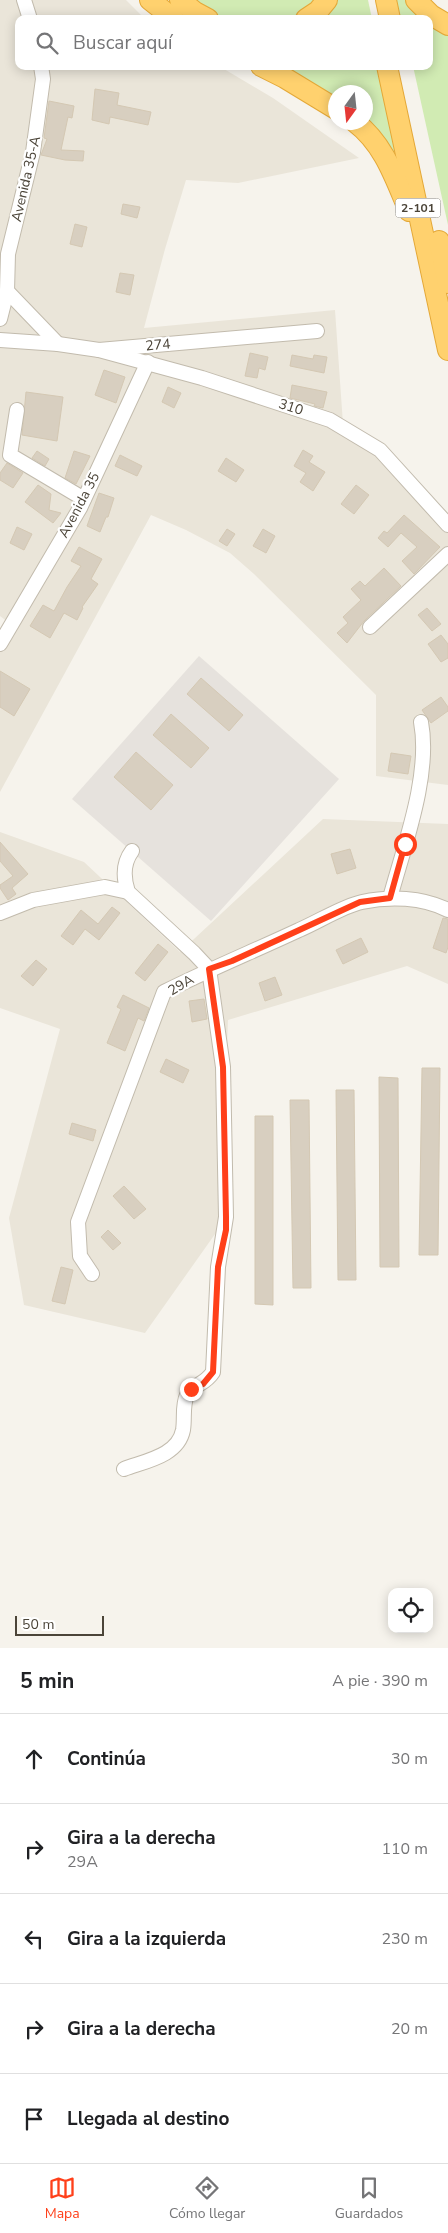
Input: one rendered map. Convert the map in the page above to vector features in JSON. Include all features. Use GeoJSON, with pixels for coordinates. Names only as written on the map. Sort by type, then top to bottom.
{"type":"FeatureCollection","features":[{"type":"Feature","properties":{"kind":"highway"},"geometry":{"type":"LineString","coordinates":[[150,0],[169,15]]}},
{"type":"Feature","properties":{"kind":"highway"},"geometry":{"type":"LineString","coordinates":[[180,0],[201,15]]}},
{"type":"Feature","properties":{"kind":"highway"},"geometry":{"type":"LineString","coordinates":[[313,15],[318,12],[326,0]]}},
{"type":"Feature","properties":{"kind":"highway"},"geometry":{"type":"LineString","coordinates":[[373,0],[376,15]]}},
{"type":"Feature","properties":{"kind":"highway"},"geometry":{"type":"LineString","coordinates":[[386,0],[389,15]]}},
{"type":"Feature","properties":{"kind":"highway"},"geometry":{"type":"LineString","coordinates":[[416,0],[431,15]]}},
{"type":"Feature","properties":{"kind":"highway"},"geometry":{"type":"LineString","coordinates":[[433,16],[448,25]]}},
{"type":"Feature","properties":{"kind":"highway"},"geometry":{"type":"LineString","coordinates":[[269,70],[293,82],[328,104]]}},
{"type":"Feature","properties":{"kind":"highway","name":"2-101"},"geometry":{"type":"LineString","coordinates":[[389,70],[448,350]]}},
{"type":"Feature","properties":{"kind":"highway","name":"2-101"},"geometry":{"type":"LineString","coordinates":[[401,70],[448,282]]}},
{"type":"Feature","properties":{"kind":"highway"},"geometry":{"type":"LineString","coordinates":[[365,130],[379,147],[390,166],[428,256]]}},
{"type":"Feature","properties":{"kind":"street"},"geometry":{"type":"LineString","coordinates":[[24,0],[29,15]]}},
{"type":"Feature","properties":{"kind":"street","name":"Avenida 35-A"},"geometry":{"type":"LineString","coordinates":[[0,320],[7,291],[4,252],[33,152],[43,79],[42,70]]}},
{"type":"Feature","properties":{"kind":"street"},"geometry":{"type":"LineString","coordinates":[[7,291],[58,344]]}},
{"type":"Feature","properties":{"kind":"street","name":"274"},"geometry":{"type":"LineString","coordinates":[[0,340],[58,344],[99,350],[317,331]]}},
{"type":"Feature","properties":{"kind":"street","name":"310"},"geometry":{"type":"LineString","coordinates":[[99,350],[148,362],[330,420],[380,450],[448,525]]}},
{"type":"Feature","properties":{"kind":"street","name":"Avenida 35"},"geometry":{"type":"LineString","coordinates":[[0,644],[84,499],[148,362]]}},
{"type":"Feature","properties":{"kind":"street"},"geometry":{"type":"LineString","coordinates":[[17,410],[10,455],[84,499]]}},
{"type":"Feature","properties":{"kind":"street"},"geometry":{"type":"LineString","coordinates":[[370,627],[448,554]]}},
{"type":"Feature","properties":{"kind":"street"},"geometry":{"type":"LineString","coordinates":[[390,898],[420,779],[424,749],[421,722]]}},
{"type":"Feature","properties":{"kind":"street"},"geometry":{"type":"LineString","coordinates":[[128,892],[125,882],[126,860],[132,851]]}},
{"type":"Feature","properties":{"kind":"street"},"geometry":{"type":"LineString","coordinates":[[0,913],[32,900],[105,887],[128,892],[194,952],[209,969],[223,1067],[226,1200],[226,1230],[218,1267],[214,1364],[209,1379],[191,1389],[188,1394],[184,1405],[183,1430],[179,1441],[169,1452],[124,1469]]}},
{"type":"Feature","properties":{"kind":"street","name":"29A"},"geometry":{"type":"LineString","coordinates":[[92,1274],[80,1256],[78,1222],[164,992],[209,969],[238,958],[360,902],[390,898],[420,901],[448,910]]}},
{"type":"Feature","properties":{"kind":"shaded area"},"geometry":{"type":"Polygon","coordinates":[[[0,0],[126,0],[141,15],[15,15],[15,70],[226,70],[273,98],[359,158],[238,183],[186,180],[144,328],[335,310],[343,424],[370,435],[435,500],[448,520],[448,785],[376,776],[376,695],[254,574],[230,553],[186,530],[151,515],[0,792],[0,637],[8,622],[0,616],[0,0]]]}},
{"type":"Feature","properties":{"kind":"shaded area"},"geometry":{"type":"Polygon","coordinates":[[[199,656],[339,779],[211,921],[72,799],[199,656]]]}},
{"type":"Feature","properties":{"kind":"shaded area"},"geometry":{"type":"Polygon","coordinates":[[[323,819],[448,824],[448,984],[407,966],[228,1020],[220,1227],[145,1333],[24,1305],[9,1218],[60,1029],[0,1008],[0,832],[84,862],[180,952],[323,819]]]}},
{"type":"Feature","properties":{"kind":"green space"},"geometry":{"type":"Polygon","coordinates":[[[192,0],[317,0],[296,15],[217,15],[205,10],[192,0]]]}},
{"type":"Feature","properties":{"kind":"green space"},"geometry":{"type":"Polygon","coordinates":[[[335,0],[368,0],[371,15],[322,15],[335,0]]]}},
{"type":"Feature","properties":{"kind":"green space"},"geometry":{"type":"Polygon","coordinates":[[[396,0],[410,0],[424,15],[400,15],[396,0]]]}},
{"type":"Feature","properties":{"kind":"green space"},"geometry":{"type":"Polygon","coordinates":[[[433,22],[448,31],[448,225],[414,70],[433,70],[433,22]]]}},
{"type":"Feature","properties":{"kind":"green space"},"geometry":{"type":"Polygon","coordinates":[[[282,70],[383,70],[407,181],[372,130],[373,85],[328,85],[328,96],[282,70]]]}},
{"type":"Feature","properties":{"kind":"building"},"geometry":{"type":"Polygon","coordinates":[[[95,89],[119,93],[117,105],[151,112],[148,125],[110,117],[109,124],[92,120],[95,89]]]}},
{"type":"Feature","properties":{"kind":"building"},"geometry":{"type":"Polygon","coordinates":[[[49,101],[74,106],[72,118],[68,117],[61,150],[84,151],[83,161],[65,160],[41,155],[47,139],[44,138],[49,101]]]}},
{"type":"Feature","properties":{"kind":"building"},"geometry":{"type":"Polygon","coordinates":[[[123,204],[140,207],[137,218],[121,214],[123,204]]]}},
{"type":"Feature","properties":{"kind":"building"},"geometry":{"type":"Polygon","coordinates":[[[75,224],[87,227],[82,247],[70,244],[75,224]]]}},
{"type":"Feature","properties":{"kind":"building"},"geometry":{"type":"Polygon","coordinates":[[[120,273],[134,275],[130,295],[116,292],[120,273]]]}},
{"type":"Feature","properties":{"kind":"building"},"geometry":{"type":"Polygon","coordinates":[[[250,353],[268,357],[265,370],[259,368],[257,378],[245,376],[250,353]]]}},
{"type":"Feature","properties":{"kind":"building"},"geometry":{"type":"Polygon","coordinates":[[[292,355],[313,359],[314,355],[327,357],[324,373],[290,366],[292,355]]]}},
{"type":"Feature","properties":{"kind":"building"},"geometry":{"type":"Polygon","coordinates":[[[104,370],[125,377],[116,403],[95,395],[104,370]]]}},
{"type":"Feature","properties":{"kind":"building"},"geometry":{"type":"Polygon","coordinates":[[[292,385],[327,392],[323,408],[314,406],[315,404],[290,398],[292,385]]]}},
{"type":"Feature","properties":{"kind":"building"},"geometry":{"type":"Polygon","coordinates":[[[168,387],[181,393],[174,408],[162,402],[168,387]]]}},
{"type":"Feature","properties":{"kind":"building"},"geometry":{"type":"Polygon","coordinates":[[[26,392],[63,397],[57,441],[22,435],[26,392]]]}},
{"type":"Feature","properties":{"kind":"building"},"geometry":{"type":"Polygon","coordinates":[[[303,450],[313,456],[309,462],[325,472],[313,491],[300,482],[306,473],[294,466],[303,450]]]}},
{"type":"Feature","properties":{"kind":"building"},"geometry":{"type":"Polygon","coordinates":[[[37,451],[49,459],[45,466],[32,458],[37,451]]]}},
{"type":"Feature","properties":{"kind":"building"},"geometry":{"type":"Polygon","coordinates":[[[74,451],[90,456],[76,484],[65,478],[74,451]]]}},
{"type":"Feature","properties":{"kind":"building"},"geometry":{"type":"Polygon","coordinates":[[[120,455],[142,466],[137,476],[115,466],[120,455]]]}},
{"type":"Feature","properties":{"kind":"building"},"geometry":{"type":"Polygon","coordinates":[[[226,458],[244,470],[236,482],[218,471],[226,458]]]}},
{"type":"Feature","properties":{"kind":"building"},"geometry":{"type":"Polygon","coordinates":[[[7,463],[23,473],[13,488],[0,480],[0,473],[7,463]]]}},
{"type":"Feature","properties":{"kind":"building"},"geometry":{"type":"Polygon","coordinates":[[[38,485],[51,494],[49,510],[61,513],[53,523],[25,502],[38,485]]]}},
{"type":"Feature","properties":{"kind":"building"},"geometry":{"type":"Polygon","coordinates":[[[356,485],[369,495],[354,514],[341,504],[356,485]]]}},
{"type":"Feature","properties":{"kind":"building"},"geometry":{"type":"Polygon","coordinates":[[[99,493],[114,498],[108,517],[106,517],[100,532],[87,526],[99,493]]]}},
{"type":"Feature","properties":{"kind":"building"},"geometry":{"type":"Polygon","coordinates":[[[404,515],[440,547],[414,574],[402,561],[417,547],[401,533],[388,547],[378,538],[384,531],[387,533],[404,515]]]}},
{"type":"Feature","properties":{"kind":"building"},"geometry":{"type":"Polygon","coordinates":[[[17,527],[32,534],[24,550],[10,543],[17,527]]]}},
{"type":"Feature","properties":{"kind":"building"},"geometry":{"type":"Polygon","coordinates":[[[227,529],[235,534],[227,546],[219,541],[227,529]]]}},
{"type":"Feature","properties":{"kind":"building"},"geometry":{"type":"Polygon","coordinates":[[[263,529],[275,536],[266,553],[253,546],[263,529]]]}},
{"type":"Feature","properties":{"kind":"building"},"geometry":{"type":"Polygon","coordinates":[[[79,547],[102,559],[91,579],[98,584],[82,607],[77,620],[64,613],[50,638],[30,626],[43,605],[54,611],[81,566],[71,561],[79,547]]]}},
{"type":"Feature","properties":{"kind":"building"},"geometry":{"type":"Polygon","coordinates":[[[384,568],[401,586],[364,621],[347,643],[337,633],[348,623],[343,617],[361,600],[351,589],[360,581],[365,586],[384,568]]]}},
{"type":"Feature","properties":{"kind":"building"},"geometry":{"type":"Polygon","coordinates":[[[427,608],[441,624],[432,631],[418,615],[427,608]]]}},
{"type":"Feature","properties":{"kind":"building"},"geometry":{"type":"Polygon","coordinates":[[[441,635],[448,644],[448,658],[441,662],[428,644],[441,635]]]}},
{"type":"Feature","properties":{"kind":"building"},"geometry":{"type":"Polygon","coordinates":[[[0,671],[30,689],[14,716],[0,707],[0,671]]]}},
{"type":"Feature","properties":{"kind":"building"},"geometry":{"type":"Polygon","coordinates":[[[201,678],[243,715],[229,731],[187,694],[201,678]]]}},
{"type":"Feature","properties":{"kind":"building"},"geometry":{"type":"Polygon","coordinates":[[[441,697],[448,707],[448,711],[431,723],[422,710],[441,697]]]}},
{"type":"Feature","properties":{"kind":"building"},"geometry":{"type":"Polygon","coordinates":[[[171,714],[209,748],[191,768],[153,735],[171,714]]]}},
{"type":"Feature","properties":{"kind":"building"},"geometry":{"type":"Polygon","coordinates":[[[136,752],[173,785],[151,810],[114,777],[136,752]]]}},
{"type":"Feature","properties":{"kind":"building"},"geometry":{"type":"Polygon","coordinates":[[[391,753],[411,756],[408,774],[388,771],[391,753]]]}},
{"type":"Feature","properties":{"kind":"building"},"geometry":{"type":"Polygon","coordinates":[[[0,842],[28,874],[12,888],[16,894],[8,900],[0,885],[13,876],[0,861],[0,842]]]}},
{"type":"Feature","properties":{"kind":"building"},"geometry":{"type":"Polygon","coordinates":[[[350,849],[356,868],[337,874],[331,854],[350,849]]]}},
{"type":"Feature","properties":{"kind":"building"},"geometry":{"type":"Polygon","coordinates":[[[112,907],[120,913],[99,940],[85,929],[73,945],[61,936],[81,910],[98,924],[112,907]]]}},
{"type":"Feature","properties":{"kind":"building"},"geometry":{"type":"Polygon","coordinates":[[[443,918],[448,919],[448,947],[446,953],[433,948],[443,918]]]}},
{"type":"Feature","properties":{"kind":"building"},"geometry":{"type":"Polygon","coordinates":[[[361,938],[368,952],[343,964],[336,950],[361,938]]]}},
{"type":"Feature","properties":{"kind":"building"},"geometry":{"type":"Polygon","coordinates":[[[158,944],[168,952],[145,981],[135,973],[158,944]]]}},
{"type":"Feature","properties":{"kind":"building"},"geometry":{"type":"Polygon","coordinates":[[[36,960],[47,969],[33,986],[21,976],[36,960]]]}},
{"type":"Feature","properties":{"kind":"building"},"geometry":{"type":"Polygon","coordinates":[[[275,977],[282,995],[265,1001],[259,983],[275,977]]]}},
{"type":"Feature","properties":{"kind":"building"},"geometry":{"type":"Polygon","coordinates":[[[123,995],[149,1008],[144,1021],[138,1018],[125,1051],[107,1043],[121,1009],[117,1007],[123,995]]]}},
{"type":"Feature","properties":{"kind":"building"},"geometry":{"type":"Polygon","coordinates":[[[204,999],[207,1019],[192,1022],[189,1001],[204,999]]]}},
{"type":"Feature","properties":{"kind":"building"},"geometry":{"type":"Polygon","coordinates":[[[166,1059],[189,1070],[183,1083],[160,1072],[166,1059]]]}},
{"type":"Feature","properties":{"kind":"building"},"geometry":{"type":"Polygon","coordinates":[[[422,1068],[440,1068],[438,1255],[419,1255],[422,1068]]]}},
{"type":"Feature","properties":{"kind":"building"},"geometry":{"type":"Polygon","coordinates":[[[379,1077],[398,1078],[399,1267],[380,1267],[379,1077]]]}},
{"type":"Feature","properties":{"kind":"building"},"geometry":{"type":"Polygon","coordinates":[[[336,1090],[354,1090],[356,1280],[338,1280],[336,1090]]]}},
{"type":"Feature","properties":{"kind":"building"},"geometry":{"type":"Polygon","coordinates":[[[290,1100],[309,1100],[311,1288],[293,1288],[290,1100]]]}},
{"type":"Feature","properties":{"kind":"building"},"geometry":{"type":"Polygon","coordinates":[[[255,1116],[273,1116],[273,1305],[255,1304],[255,1116]]]}},
{"type":"Feature","properties":{"kind":"building"},"geometry":{"type":"Polygon","coordinates":[[[72,1123],[96,1130],[93,1141],[69,1134],[72,1123]]]}},
{"type":"Feature","properties":{"kind":"building"},"geometry":{"type":"Polygon","coordinates":[[[124,1186],[146,1209],[134,1219],[113,1196],[124,1186]]]}},
{"type":"Feature","properties":{"kind":"building"},"geometry":{"type":"Polygon","coordinates":[[[108,1230],[121,1243],[113,1250],[101,1237],[108,1230]]]}},
{"type":"Feature","properties":{"kind":"building"},"geometry":{"type":"Polygon","coordinates":[[[61,1267],[73,1270],[65,1304],[52,1301],[61,1267]]]}},
{"type":"Feature","properties":{"kind":"route"},"geometry":{"type":"LineString","coordinates":[[191,1389],[203,1384],[213,1372],[218,1267],[226,1230],[223,1067],[209,969],[232,961],[360,902],[390,898],[405,844]]}}]}
